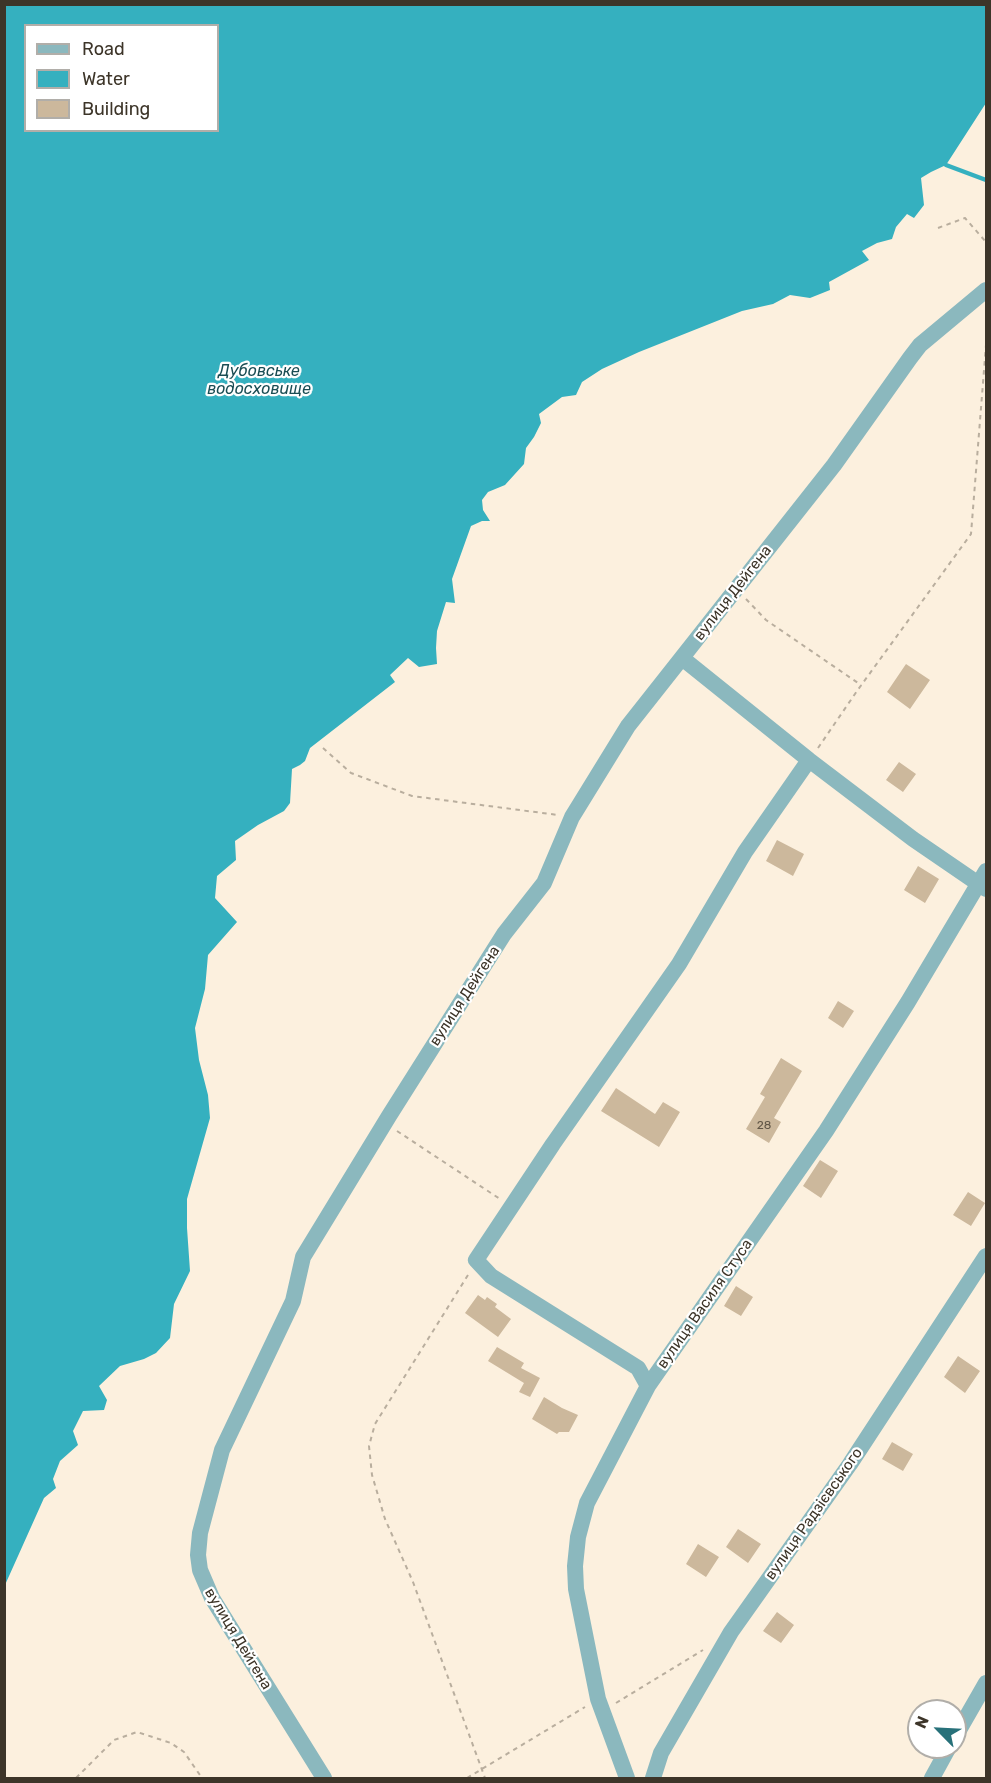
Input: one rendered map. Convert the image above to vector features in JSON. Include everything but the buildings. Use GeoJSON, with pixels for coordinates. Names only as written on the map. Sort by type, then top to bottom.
{"type":"FeatureCollection","features":[{"type":"Feature","properties":{"kind":"street","name":"вулиця Дейгена"},"geometry":{"type":"LineString","coordinates":[[324,1779],[206,1587],[198,1555],[200,1533],[222,1450],[293,1301],[303,1257],[384,1123],[504,934],[544,883],[573,817],[628,726],[834,465],[915,352],[987,290]]}},
{"type":"Feature","properties":{"kind":"street"},"geometry":{"type":"LineString","coordinates":[[682,658],[809,760],[913,838],[984,882]]}},
{"type":"Feature","properties":{"kind":"street"},"geometry":{"type":"LineString","coordinates":[[648,1386],[638,1368],[491,1276],[476,1260],[553,1144],[679,964],[745,852],[809,760]]}},
{"type":"Feature","properties":{"kind":"street","name":"вулиця Василя Стуса"},"geometry":{"type":"LineString","coordinates":[[627,1779],[601,1705],[576,1589],[575,1566],[578,1537],[587,1503],[648,1386],[826,1131],[984,882]]}},
{"type":"Feature","properties":{"kind":"street","name":"вулиця Радзієвського"},"geometry":{"type":"LineString","coordinates":[[653,1779],[661,1753],[731,1632],[850,1464],[987,1256]]}},
{"type":"Feature","properties":{"kind":"street"},"geometry":{"type":"LineString","coordinates":[[967,1717],[987,1683]]}},
{"type":"Feature","properties":{"kind":"street"},"geometry":{"type":"LineString","coordinates":[[932,1779],[943,1759]]}},
{"type":"Feature","properties":{"kind":"path"},"geometry":{"type":"LineString","coordinates":[[938,228],[965,218],[987,242]]}},
{"type":"Feature","properties":{"kind":"path"},"geometry":{"type":"LineString","coordinates":[[809,760],[971,534],[987,345]]}},
{"type":"Feature","properties":{"kind":"path"},"geometry":{"type":"LineString","coordinates":[[738,587],[749,603],[766,620],[861,685]]}},
{"type":"Feature","properties":{"kind":"path"},"geometry":{"type":"LineString","coordinates":[[322,748],[351,773],[412,796],[573,817]]}},
{"type":"Feature","properties":{"kind":"path"},"geometry":{"type":"LineString","coordinates":[[384,1123],[512,1206]]}},
{"type":"Feature","properties":{"kind":"path"},"geometry":{"type":"LineString","coordinates":[[476,1260],[465,1282],[375,1424],[369,1446],[372,1475],[385,1519],[412,1582],[485,1779]]}},
{"type":"Feature","properties":{"kind":"path"},"geometry":{"type":"LineString","coordinates":[[467,1779],[731,1632]]}},
{"type":"Feature","properties":{"kind":"path"},"geometry":{"type":"LineString","coordinates":[[76,1779],[114,1740],[137,1732],[171,1743],[184,1752],[202,1779]]}},
{"type":"Feature","properties":{"kind":"water","name":"Дубовське водосховище"},"geometry":{"type":"Polygon","coordinates":[[[5,4],[986,5],[986,103],[946,165],[921,178],[924,205],[914,218],[907,214],[896,227],[892,239],[877,243],[862,251],[869,260],[829,282],[830,290],[810,298],[790,295],[773,304],[742,311],[639,352],[602,369],[582,382],[576,395],[562,397],[539,414],[541,423],[526,448],[524,464],[505,485],[488,492],[482,500],[483,510],[490,521],[482,521],[471,526],[452,579],[455,603],[446,602],[437,631],[437,664],[419,667],[408,658],[390,675],[395,682],[310,748],[305,761],[292,769],[290,803],[284,811],[235,841],[236,860],[217,876],[215,898],[237,922],[208,955],[205,989],[195,1028],[199,1060],[208,1095],[210,1118],[187,1199],[190,1271],[174,1304],[170,1338],[156,1353],[120,1366],[99,1386],[107,1400],[104,1410],[83,1411],[73,1431],[78,1445],[60,1461],[53,1479],[56,1488],[44,1498],[5,1585],[5,4]]]}},
{"type":"Feature","properties":{"kind":"waterway"},"geometry":{"type":"LineString","coordinates":[[946,165],[986,180]]}}]}
